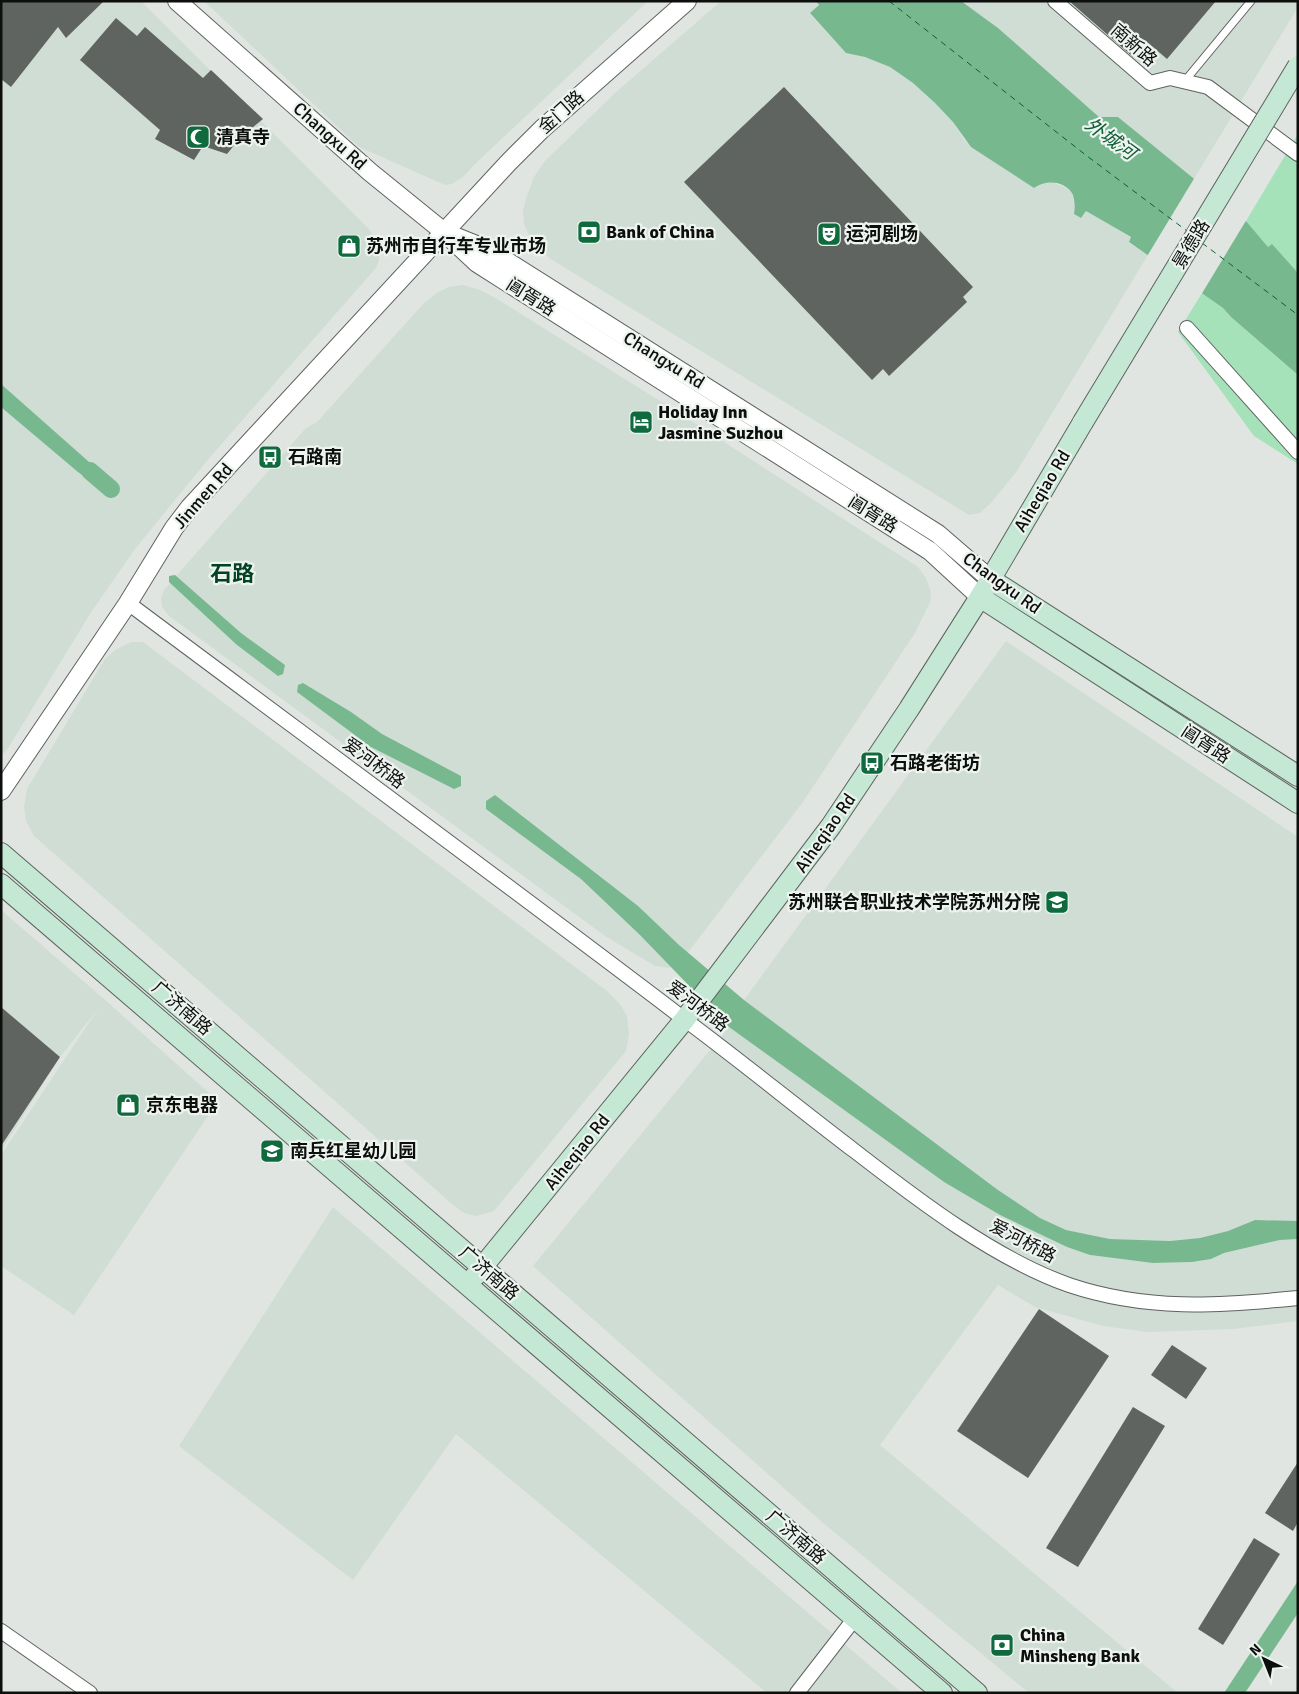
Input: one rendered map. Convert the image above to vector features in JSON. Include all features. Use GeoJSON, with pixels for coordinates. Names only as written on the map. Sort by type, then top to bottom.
{"type":"FeatureCollection","features":[{"type":"Feature","properties":{"kind":"main road","name":"景德路"},"geometry":{"type":"LineString","coordinates":[[1083,422],[1298,66]]}},
{"type":"Feature","properties":{"kind":"main road","name":"Aiheqiao Rd"},"geometry":{"type":"LineString","coordinates":[[468,1284],[689,1015],[837,818],[980,597],[1083,422]]}},
{"type":"Feature","properties":{"kind":"main road","name":"Changxu Rd"},"geometry":{"type":"LineString","coordinates":[[990,579],[1298,776]]}},
{"type":"Feature","properties":{"kind":"main road","name":"阊胥路"},"geometry":{"type":"LineString","coordinates":[[980,597],[1298,803]]}},
{"type":"Feature","properties":{"kind":"main road","name":"广济南路"},"geometry":{"type":"LineString","coordinates":[[1,853],[977,1693]]}},
{"type":"Feature","properties":{"kind":"main road","name":"广济南路"},"geometry":{"type":"LineString","coordinates":[[1,884],[942,1693]]}},
{"type":"Feature","properties":{"kind":"street","name":"Changxu Rd"},"geometry":{"type":"LineString","coordinates":[[178,1],[370,172],[444,232],[489,250],[922,523],[938,534],[990,579]]}},
{"type":"Feature","properties":{"kind":"street","name":"金门路"},"geometry":{"type":"LineString","coordinates":[[444,232],[527,143],[687,1]]}},
{"type":"Feature","properties":{"kind":"street","name":"南新路"},"geometry":{"type":"LineString","coordinates":[[1055,1],[1150,84],[1170,78],[1208,87],[1298,154]]}},
{"type":"Feature","properties":{"kind":"street","name":"阊胥路"},"geometry":{"type":"LineString","coordinates":[[444,232],[477,263],[930,551],[980,597]]}},
{"type":"Feature","properties":{"kind":"street","name":"Jinmen Rd"},"geometry":{"type":"LineString","coordinates":[[1,791],[128,603],[174,528],[190,507],[444,232]]}},
{"type":"Feature","properties":{"kind":"street"},"geometry":{"type":"LineString","coordinates":[[1187,328],[1298,452]]}},
{"type":"Feature","properties":{"kind":"street","name":"爱河桥路"},"geometry":{"type":"LineString","coordinates":[[128,603],[689,1015],[918,1199],[972,1235],[1032,1269],[1065,1284],[1094,1293],[1143,1303],[1173,1305],[1215,1304],[1298,1298]]}},
{"type":"Feature","properties":{"kind":"street"},"geometry":{"type":"LineString","coordinates":[[797,1693],[855,1618]]}},
{"type":"Feature","properties":{"kind":"street"},"geometry":{"type":"LineString","coordinates":[[1,1631],[90,1693]]}},
{"type":"Feature","properties":{"kind":"lane"},"geometry":{"type":"LineString","coordinates":[[1184,82],[1251,1]]}},
{"type":"Feature","properties":{"kind":"shaded area"},"geometry":{"type":"Polygon","coordinates":[[[1,1],[141,1],[369,229],[376,240],[379,250],[379,261],[376,268],[211,456],[135,549],[90,614],[7,750],[1,755],[1,1]]]}},
{"type":"Feature","properties":{"kind":"shaded area"},"geometry":{"type":"Polygon","coordinates":[[[204,1],[648,1],[464,176],[452,184],[445,185],[359,147],[204,1]]]}},
{"type":"Feature","properties":{"kind":"shaded area"},"geometry":{"type":"Polygon","coordinates":[[[721,1],[816,1],[819,4],[810,14],[846,53],[865,57],[890,67],[913,83],[935,103],[953,122],[965,141],[1034,188],[1052,182],[1066,188],[1072,193],[1074,214],[1081,218],[1086,211],[1132,238],[1129,243],[1148,255],[1017,471],[990,504],[980,513],[969,515],[549,258],[528,233],[524,224],[523,211],[534,177],[545,161],[615,93],[721,1]]]}},
{"type":"Feature","properties":{"kind":"shaded area"},"geometry":{"type":"Polygon","coordinates":[[[961,1],[1298,1],[1298,7],[1194,179],[1118,117],[1099,118],[998,28],[961,1]]]}},
{"type":"Feature","properties":{"kind":"shaded area"},"geometry":{"type":"Polygon","coordinates":[[[1298,134],[1298,273],[1272,245],[1268,247],[1246,221],[1298,134]]]}},
{"type":"Feature","properties":{"kind":"shaded area"},"geometry":{"type":"Polygon","coordinates":[[[463,285],[494,297],[668,406],[918,567],[926,578],[931,592],[930,602],[915,633],[803,802],[683,959],[669,968],[655,966],[605,936],[169,616],[162,607],[161,598],[164,590],[305,429],[317,422],[424,303],[438,292],[449,287],[463,285]]]}},
{"type":"Feature","properties":{"kind":"shaded area"},"geometry":{"type":"Polygon","coordinates":[[[1202,293],[1223,308],[1298,375],[1298,464],[1254,436],[1178,332],[1202,293]]]}},
{"type":"Feature","properties":{"kind":"shaded area","name":"苏州联合职业技术学院苏州分院"},"geometry":{"type":"Polygon","coordinates":[[[1006,641],[1298,837],[1298,1221],[1255,1220],[1228,1231],[1200,1238],[1170,1241],[1110,1239],[1066,1230],[1040,1218],[998,1190],[744,1000],[1006,641]]]}},
{"type":"Feature","properties":{"kind":"shaded area"},"geometry":{"type":"Polygon","coordinates":[[[131,642],[143,642],[607,991],[620,1004],[627,1016],[629,1035],[626,1051],[494,1211],[476,1216],[464,1213],[452,1204],[34,836],[26,821],[24,807],[27,789],[105,659],[115,650],[131,642]]]}},
{"type":"Feature","properties":{"kind":"shaded area"},"geometry":{"type":"Polygon","coordinates":[[[1,910],[218,1101],[74,1315],[1,1266],[1,1155],[98,1009],[60,1057],[1,1151],[1,910]]]}},
{"type":"Feature","properties":{"kind":"shaded area"},"geometry":{"type":"Polygon","coordinates":[[[729,1027],[944,1182],[1000,1215],[1067,1247],[1090,1255],[1153,1263],[1192,1262],[1211,1259],[1224,1253],[1280,1240],[1298,1239],[1298,1321],[1233,1329],[1148,1332],[1103,1326],[1035,1307],[998,1285],[880,1445],[1178,1693],[1029,1693],[822,1522],[533,1266],[729,1027]]]}},
{"type":"Feature","properties":{"kind":"shaded area"},"geometry":{"type":"Polygon","coordinates":[[[333,1207],[902,1693],[767,1693],[456,1434],[353,1580],[179,1446],[333,1207]]]}},
{"type":"Feature","properties":{"kind":"water","name":"外城河"},"geometry":{"type":"Polygon","coordinates":[[[816,1],[961,1],[998,28],[1099,117],[1118,117],[1246,221],[1268,247],[1272,244],[1298,273],[1298,375],[1223,308],[1129,242],[1131,237],[1086,211],[1081,218],[1074,214],[1074,198],[1072,193],[1064,186],[1048,183],[1034,188],[971,147],[953,122],[913,83],[890,67],[865,57],[846,53],[810,13],[819,5],[816,1]]]}},
{"type":"Feature","properties":{"kind":"water"},"geometry":{"type":"Polygon","coordinates":[[[1,384],[106,477],[107,485],[99,487],[78,472],[1,407],[1,384]]]}},
{"type":"Feature","properties":{"kind":"water"},"geometry":{"type":"Polygon","coordinates":[[[175,575],[241,633],[285,665],[283,674],[278,676],[237,645],[169,582],[169,576],[175,575]]]}},
{"type":"Feature","properties":{"kind":"water"},"geometry":{"type":"Polygon","coordinates":[[[303,683],[351,712],[382,734],[461,776],[461,786],[454,789],[371,747],[297,692],[298,685],[303,683]]]}},
{"type":"Feature","properties":{"kind":"water"},"geometry":{"type":"Polygon","coordinates":[[[495,795],[638,906],[679,945],[744,1000],[998,1190],[1040,1218],[1066,1230],[1110,1239],[1170,1241],[1200,1238],[1228,1231],[1255,1220],[1298,1221],[1298,1239],[1280,1240],[1224,1253],[1211,1259],[1192,1262],[1153,1263],[1090,1255],[1067,1247],[1000,1215],[944,1182],[729,1027],[640,935],[581,879],[486,809],[486,801],[495,795]]]}},
{"type":"Feature","properties":{"kind":"water"},"geometry":{"type":"Polygon","coordinates":[[[1298,1581],[1298,1613],[1245,1693],[1224,1693],[1298,1581]]]}},
{"type":"Feature","properties":{"kind":"pier"},"geometry":{"type":"Polygon","coordinates":[[[1195,177],[1247,219],[1201,295],[1146,258],[1195,177]]]}},
{"type":"Feature","properties":{"kind":"building"},"geometry":{"type":"Polygon","coordinates":[[[1,1],[104,1],[66,38],[58,27],[11,87],[1,79],[1,1]]]}},
{"type":"Feature","properties":{"kind":"building"},"geometry":{"type":"Polygon","coordinates":[[[1069,1],[1216,1],[1167,59],[1146,41],[1133,57],[1069,1]]]}},
{"type":"Feature","properties":{"kind":"building"},"geometry":{"type":"Polygon","coordinates":[[[116,18],[137,36],[145,27],[203,78],[211,70],[263,119],[241,137],[227,154],[203,146],[194,160],[155,139],[160,130],[80,60],[116,18]]]}},
{"type":"Feature","properties":{"kind":"building","name":"运河剧场"},"geometry":{"type":"Polygon","coordinates":[[[784,87],[973,287],[963,297],[967,302],[889,376],[883,369],[872,380],[684,182],[784,87]]]}},
{"type":"Feature","properties":{"kind":"building"},"geometry":{"type":"Polygon","coordinates":[[[1,1007],[60,1057],[1,1146],[1,1007]]]}},
{"type":"Feature","properties":{"kind":"building"},"geometry":{"type":"Polygon","coordinates":[[[1039,1309],[1109,1356],[1028,1478],[957,1431],[1039,1309]]]}},
{"type":"Feature","properties":{"kind":"building"},"geometry":{"type":"Polygon","coordinates":[[[1172,1345],[1207,1368],[1186,1399],[1151,1375],[1172,1345]]]}},
{"type":"Feature","properties":{"kind":"building"},"geometry":{"type":"Polygon","coordinates":[[[1133,1407],[1165,1426],[1078,1567],[1046,1548],[1133,1407]]]}},
{"type":"Feature","properties":{"kind":"building"},"geometry":{"type":"Polygon","coordinates":[[[1298,1462],[1298,1522],[1293,1531],[1265,1513],[1298,1462]]]}},
{"type":"Feature","properties":{"kind":"building"},"geometry":{"type":"Polygon","coordinates":[[[1254,1538],[1280,1554],[1223,1645],[1198,1629],[1254,1538]]]}},
{"type":"Feature","properties":{"kind":"waterway"},"geometry":{"type":"LineString","coordinates":[[90,471],[111,489]]}},
{"type":"Feature","properties":{"kind":"ferry route"},"geometry":{"type":"LineString","coordinates":[[889,1],[1087,156],[1187,231]]}},
{"type":"Feature","properties":{"kind":"ferry route"},"geometry":{"type":"LineString","coordinates":[[1202,243],[1298,315]]}},
{"type":"Feature","properties":{"kind":"place","name":"清真寺"},"geometry":{"type":"Point","coordinates":[198,137]}},
{"type":"Feature","properties":{"kind":"place","name":"Bank of China"},"geometry":{"type":"Point","coordinates":[589,232]}},
{"type":"Feature","properties":{"kind":"place","name":"运河剧场"},"geometry":{"type":"Point","coordinates":[829,234]}},
{"type":"Feature","properties":{"kind":"place","name":"苏州市自行车专业市场"},"geometry":{"type":"Point","coordinates":[349,246]}},
{"type":"Feature","properties":{"kind":"place","name":"Holiday Inn Jasmine Suzhou"},"geometry":{"type":"Point","coordinates":[641,422]}},
{"type":"Feature","properties":{"kind":"place","name":"石路南"},"geometry":{"type":"Point","coordinates":[270,457]}},
{"type":"Feature","properties":{"kind":"place","name":"石路老街坊"},"geometry":{"type":"Point","coordinates":[872,763]}},
{"type":"Feature","properties":{"kind":"place","name":"苏州联合职业技术学院苏州分院"},"geometry":{"type":"Point","coordinates":[1057,902]}},
{"type":"Feature","properties":{"kind":"place","name":"京东电器"},"geometry":{"type":"Point","coordinates":[128,1105]}},
{"type":"Feature","properties":{"kind":"place","name":"南兵红星幼儿园"},"geometry":{"type":"Point","coordinates":[272,1151]}},
{"type":"Feature","properties":{"kind":"place","name":"China Minsheng Bank"},"geometry":{"type":"Point","coordinates":[1002,1645]}},
{"type":"Feature","properties":{"kind":"district","name":"石路"},"geometry":{"type":"Point","coordinates":[232,573]}}]}
